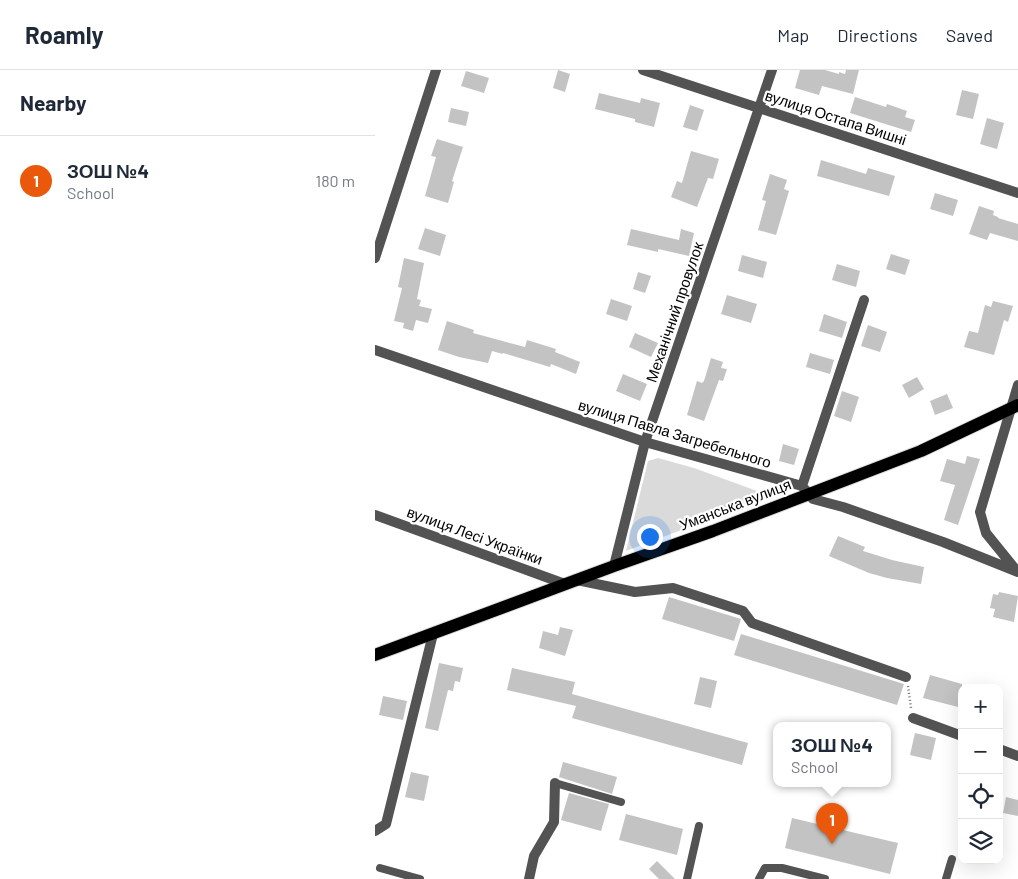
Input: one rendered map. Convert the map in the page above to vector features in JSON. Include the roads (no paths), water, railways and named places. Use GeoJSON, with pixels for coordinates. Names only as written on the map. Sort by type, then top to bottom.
{"type":"FeatureCollection","features":[{"type":"Feature","properties":{"kind":"main road","name":"Уманська вулиця"},"geometry":{"type":"LineString","coordinates":[[375,655],[713,531],[805,490],[921,451],[1014,407]]}},
{"type":"Feature","properties":{"kind":"street"},"geometry":{"type":"LineString","coordinates":[[375,258],[436,70]]}},
{"type":"Feature","properties":{"kind":"street","name":"вулиця Остапа Вишні"},"geometry":{"type":"LineString","coordinates":[[643,70],[1018,194]]}},
{"type":"Feature","properties":{"kind":"street","name":"Механічний провулок"},"geometry":{"type":"LineString","coordinates":[[614,566],[645,442],[772,70]]}},
{"type":"Feature","properties":{"kind":"street"},"geometry":{"type":"LineString","coordinates":[[805,490],[864,300]]}},
{"type":"Feature","properties":{"kind":"street","name":"вулиця Павла Загребельного"},"geometry":{"type":"LineString","coordinates":[[375,350],[645,442],[805,490],[813,499],[843,507],[925,536],[1018,572]]}},
{"type":"Feature","properties":{"kind":"street"},"geometry":{"type":"LineString","coordinates":[[1018,385],[1014,407],[980,512],[985,533],[1018,572]]}},
{"type":"Feature","properties":{"kind":"street","name":"вулиця Лесі Українки"},"geometry":{"type":"LineString","coordinates":[[375,514],[571,582],[635,592],[673,588],[743,611],[752,623],[906,677]]}},
{"type":"Feature","properties":{"kind":"street"},"geometry":{"type":"LineString","coordinates":[[375,831],[386,824],[433,634]]}},
{"type":"Feature","properties":{"kind":"street"},"geometry":{"type":"LineString","coordinates":[[913,718],[958,735]]}},
{"type":"Feature","properties":{"kind":"street"},"geometry":{"type":"LineString","coordinates":[[1003,750],[1018,756]]}},
{"type":"Feature","properties":{"kind":"street"},"geometry":{"type":"LineString","coordinates":[[529,879],[534,856],[554,822],[555,784]]}},
{"type":"Feature","properties":{"kind":"lane"},"geometry":{"type":"LineString","coordinates":[[555,784],[621,802]]}},
{"type":"Feature","properties":{"kind":"lane"},"geometry":{"type":"LineString","coordinates":[[687,879],[699,826]]}},
{"type":"Feature","properties":{"kind":"lane"},"geometry":{"type":"LineString","coordinates":[[946,879],[952,859]]}},
{"type":"Feature","properties":{"kind":"lane"},"geometry":{"type":"LineString","coordinates":[[380,868],[420,879]]}},
{"type":"Feature","properties":{"kind":"lane"},"geometry":{"type":"LineString","coordinates":[[759,879],[765,868],[782,868],[825,879]]}},
{"type":"Feature","properties":{"kind":"place","name":"ЗОШ №4"},"geometry":{"type":"Point","coordinates":[832,844]}}]}
